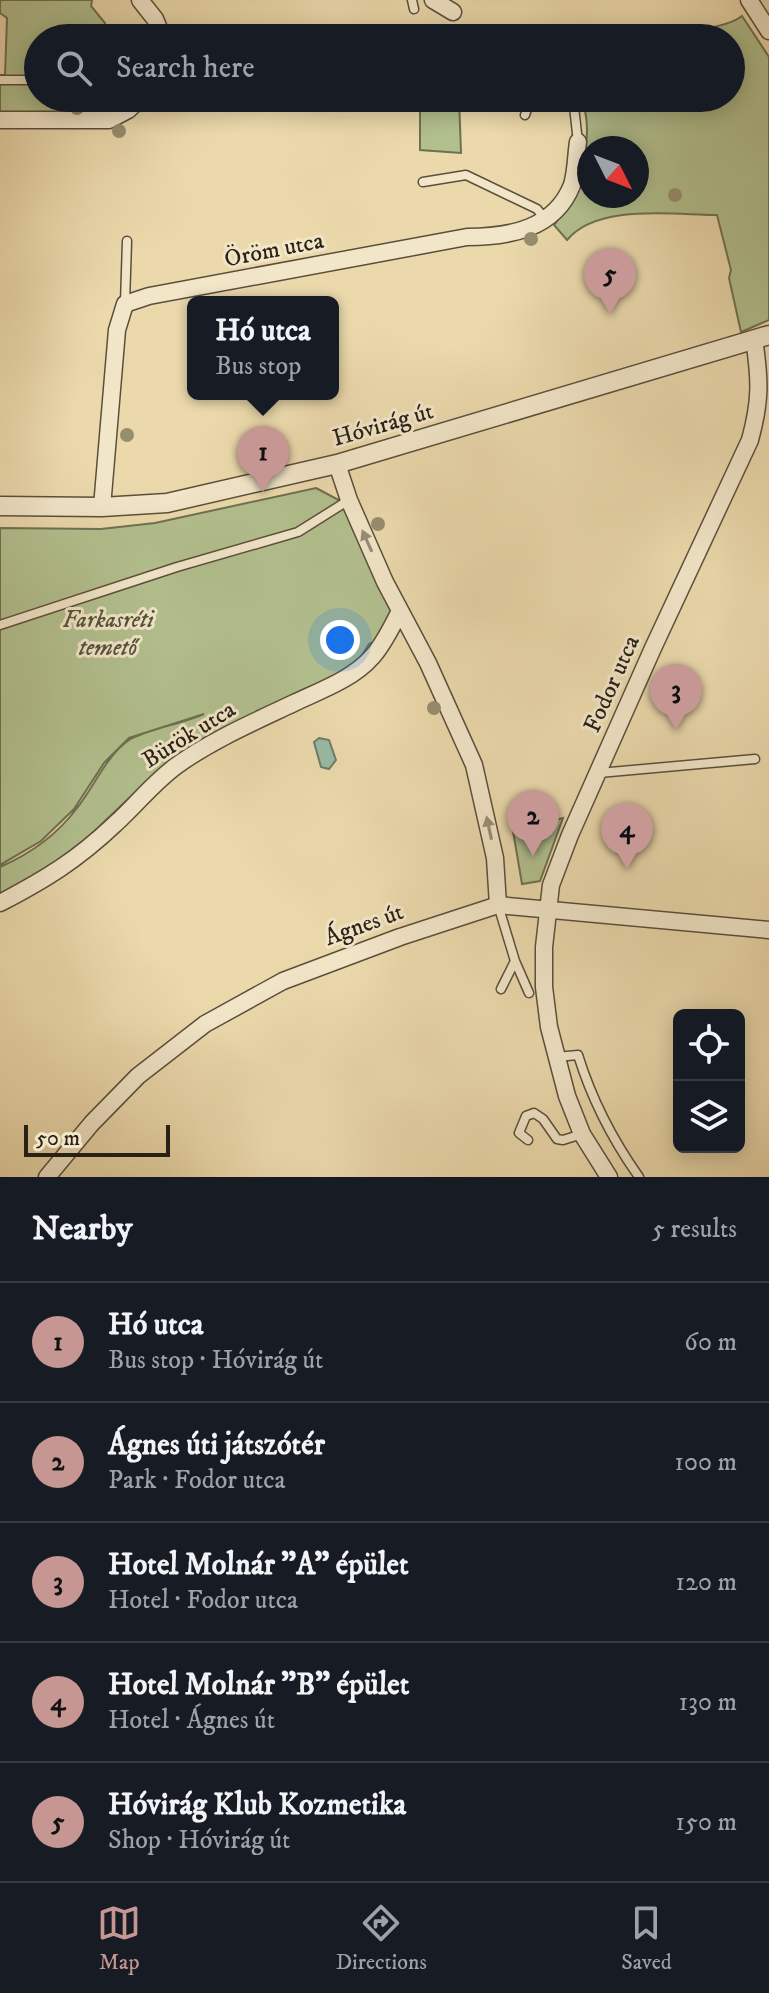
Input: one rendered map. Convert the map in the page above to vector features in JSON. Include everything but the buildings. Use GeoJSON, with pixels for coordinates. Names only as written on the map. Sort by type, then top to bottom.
{"type":"FeatureCollection","features":[{"type":"Feature","properties":{"kind":"street"},"geometry":{"type":"LineString","coordinates":[[140,0],[157,24]]}},
{"type":"Feature","properties":{"kind":"street"},"geometry":{"type":"LineString","coordinates":[[433,0],[453,12]]}},
{"type":"Feature","properties":{"kind":"street"},"geometry":{"type":"LineString","coordinates":[[749,0],[769,31]]}},
{"type":"Feature","properties":{"kind":"street"},"geometry":{"type":"LineString","coordinates":[[0,120],[109,120],[124,112]]}},
{"type":"Feature","properties":{"kind":"street","name":"Öröm utca"},"geometry":{"type":"LineString","coordinates":[[125,304],[149,296],[467,237],[500,237],[519,232],[558,209],[572,184],[577,149]]}},
{"type":"Feature","properties":{"kind":"street"},"geometry":{"type":"LineString","coordinates":[[102,507],[117,330],[125,304]]}},
{"type":"Feature","properties":{"kind":"street","name":"Hóvirág út"},"geometry":{"type":"LineString","coordinates":[[0,506],[102,507],[167,503],[337,464],[762,337]]}},
{"type":"Feature","properties":{"kind":"street","name":"Fodor utca"},"geometry":{"type":"LineString","coordinates":[[609,1177],[582,1134],[555,1057],[544,987],[547,908],[551,885],[598,773],[750,440],[757,412],[762,337]]}},
{"type":"Feature","properties":{"kind":"street"},"geometry":{"type":"LineString","coordinates":[[337,464],[349,500],[474,765],[495,858],[498,905]]}},
{"type":"Feature","properties":{"kind":"street","name":"Bürök utca"},"geometry":{"type":"LineString","coordinates":[[0,903],[55,874],[84,852],[117,823],[147,789],[178,765],[241,728],[352,673],[371,658],[400,611]]}},
{"type":"Feature","properties":{"kind":"street","name":"Ágnes út"},"geometry":{"type":"LineString","coordinates":[[47,1177],[92,1123],[138,1076],[205,1024],[283,981],[400,937],[498,905],[769,930]]}},
{"type":"Feature","properties":{"kind":"lane"},"geometry":{"type":"LineString","coordinates":[[0,80],[24,80]]}},
{"type":"Feature","properties":{"kind":"lane"},"geometry":{"type":"LineString","coordinates":[[575,112],[577,136]]}},
{"type":"Feature","properties":{"kind":"lane"},"geometry":{"type":"LineString","coordinates":[[423,182],[466,175],[537,209],[545,219]]}},
{"type":"Feature","properties":{"kind":"lane"},"geometry":{"type":"LineString","coordinates":[[125,304],[127,241]]}},
{"type":"Feature","properties":{"kind":"lane"},"geometry":{"type":"LineString","coordinates":[[0,625],[177,567],[298,532],[349,500]]}},
{"type":"Feature","properties":{"kind":"lane"},"geometry":{"type":"LineString","coordinates":[[598,773],[755,759]]}},
{"type":"Feature","properties":{"kind":"lane"},"geometry":{"type":"LineString","coordinates":[[498,905],[515,961],[529,993]]}},
{"type":"Feature","properties":{"kind":"lane"},"geometry":{"type":"LineString","coordinates":[[501,989],[515,961]]}},
{"type":"Feature","properties":{"kind":"lane"},"geometry":{"type":"LineString","coordinates":[[555,1057],[578,1055],[588,1087],[614,1141],[639,1177]]}},
{"type":"Feature","properties":{"kind":"lane"},"geometry":{"type":"LineString","coordinates":[[528,1140],[519,1133],[526,1116],[534,1113],[543,1119],[557,1139],[582,1134]]}},
{"type":"Feature","properties":{"kind":"green space"},"geometry":{"type":"Polygon","coordinates":[[[0,0],[92,0],[91,6],[105,24],[24,24],[24,112],[118,112],[107,118],[0,117],[0,75],[5,75],[7,18],[0,13],[0,0]]]}},
{"type":"Feature","properties":{"kind":"green space"},"geometry":{"type":"Polygon","coordinates":[[[742,16],[769,57],[769,320],[741,332],[729,278],[731,270],[717,215],[659,213],[617,216],[597,220],[567,240],[554,225],[577,182],[577,208],[649,208],[649,136],[587,136],[585,112],[745,112],[745,24],[723,24],[742,16]]]}},
{"type":"Feature","properties":{"kind":"green space"},"geometry":{"type":"Polygon","coordinates":[[[420,112],[460,112],[461,153],[420,150],[420,112]]]}},
{"type":"Feature","properties":{"kind":"green space","name":"Farkasréti temető"},"geometry":{"type":"Polygon","coordinates":[[[316,488],[350,506],[399,613],[381,639],[369,644],[357,663],[175,762],[126,801],[58,866],[0,895],[0,867],[32,850],[61,827],[114,754],[129,740],[145,733],[129,738],[104,763],[74,809],[41,841],[0,865],[0,528],[101,529],[155,523],[316,488]]]}},
{"type":"Feature","properties":{"kind":"green space"},"geometry":{"type":"Polygon","coordinates":[[[563,818],[540,881],[522,884],[513,831],[563,818]]]}},
{"type":"Feature","properties":{"kind":"shaded area"},"geometry":{"type":"Polygon","coordinates":[[[319,738],[329,740],[336,760],[329,769],[321,767],[314,742],[319,738]]]}},
{"type":"Feature","properties":{"kind":"place","name":"Hóvirág Klub Kozmetika"},"geometry":{"type":"Point","coordinates":[610,314]}},
{"type":"Feature","properties":{"kind":"place","name":"Hó utca"},"geometry":{"type":"Point","coordinates":[263,492]}},
{"type":"Feature","properties":{"kind":"place","name":"Hotel Molnár \"A\" épület"},"geometry":{"type":"Point","coordinates":[676,730]}},
{"type":"Feature","properties":{"kind":"place","name":"Ágnes úti játszótér"},"geometry":{"type":"Point","coordinates":[533,856]}},
{"type":"Feature","properties":{"kind":"place","name":"Hotel Molnár \"B\" épület"},"geometry":{"type":"Point","coordinates":[627,869]}}]}
